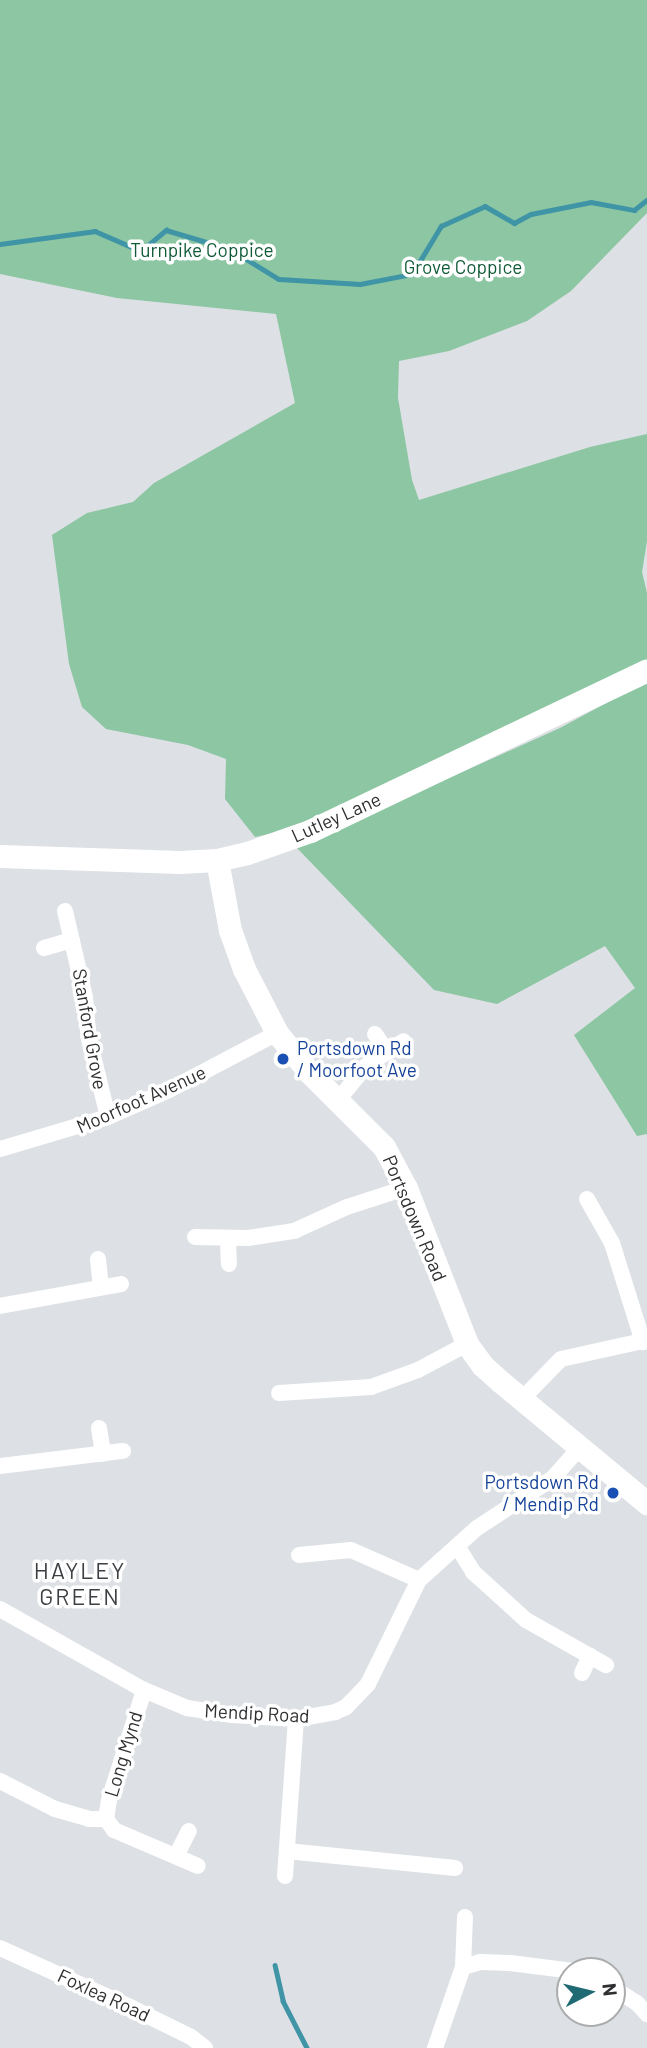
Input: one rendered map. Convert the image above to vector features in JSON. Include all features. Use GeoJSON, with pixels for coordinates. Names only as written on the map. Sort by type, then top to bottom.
{"type":"FeatureCollection","features":[{"type":"Feature","properties":{"kind":"street","name":"Lutley Lane"},"geometry":{"type":"LineString","coordinates":[[0,856],[180,862],[217,860],[310,831],[647,670]]}},
{"type":"Feature","properties":{"kind":"street","name":"Portsdown Road"},"geometry":{"type":"LineString","coordinates":[[217,860],[230,930],[244,969],[276,1033],[309,1072],[384,1147],[406,1188],[467,1344],[482,1365],[521,1400],[581,1446],[647,1503]]}},
{"type":"Feature","properties":{"kind":"street","name":"Stanford Grove"},"geometry":{"type":"LineString","coordinates":[[65,911],[85,997],[88,1035],[108,1117]]}},
{"type":"Feature","properties":{"kind":"street","name":"Stanford Grove"},"geometry":{"type":"LineString","coordinates":[[44,948],[72,940]]}},
{"type":"Feature","properties":{"kind":"street","name":"Moorfoot Avenue"},"geometry":{"type":"LineString","coordinates":[[0,1149],[69,1131],[108,1117],[169,1090],[276,1033]]}},
{"type":"Feature","properties":{"kind":"street"},"geometry":{"type":"LineString","coordinates":[[375,1034],[387,1052]]}},
{"type":"Feature","properties":{"kind":"street"},"geometry":{"type":"LineString","coordinates":[[338,1100],[366,1066],[404,1041]]}},
{"type":"Feature","properties":{"kind":"street"},"geometry":{"type":"LineString","coordinates":[[195,1237],[228,1239],[294,1231],[347,1208],[406,1188]]}},
{"type":"Feature","properties":{"kind":"street"},"geometry":{"type":"LineString","coordinates":[[521,1400],[561,1359],[645,1341],[612,1243],[587,1199]]}},
{"type":"Feature","properties":{"kind":"street"},"geometry":{"type":"LineString","coordinates":[[228,1239],[229,1264]]}},
{"type":"Feature","properties":{"kind":"street"},"geometry":{"type":"LineString","coordinates":[[98,1259],[102,1286]]}},
{"type":"Feature","properties":{"kind":"street"},"geometry":{"type":"LineString","coordinates":[[0,1306],[121,1283]]}},
{"type":"Feature","properties":{"kind":"street"},"geometry":{"type":"LineString","coordinates":[[279,1394],[371,1387],[418,1370],[467,1344]]}},
{"type":"Feature","properties":{"kind":"street"},"geometry":{"type":"LineString","coordinates":[[99,1428],[103,1454]]}},
{"type":"Feature","properties":{"kind":"street","name":"Mendip Road"},"geometry":{"type":"LineString","coordinates":[[0,1609],[144,1690],[201,1711],[296,1719],[335,1712],[358,1696],[376,1669],[419,1580],[477,1528],[553,1478],[581,1446]]}},
{"type":"Feature","properties":{"kind":"street"},"geometry":{"type":"LineString","coordinates":[[0,1466],[123,1451]]}},
{"type":"Feature","properties":{"kind":"street"},"geometry":{"type":"LineString","coordinates":[[457,1546],[472,1572],[526,1620],[606,1665]]}},
{"type":"Feature","properties":{"kind":"street"},"geometry":{"type":"LineString","coordinates":[[299,1555],[351,1550],[419,1580]]}},
{"type":"Feature","properties":{"kind":"street"},"geometry":{"type":"LineString","coordinates":[[582,1673],[590,1656]]}},
{"type":"Feature","properties":{"kind":"street","name":"Long Mynd"},"geometry":{"type":"LineString","coordinates":[[144,1690],[108,1800],[106,1819],[114,1830],[198,1866]]}},
{"type":"Feature","properties":{"kind":"street"},"geometry":{"type":"LineString","coordinates":[[285,1876],[296,1719]]}},
{"type":"Feature","properties":{"kind":"street","name":"Long Mynd"},"geometry":{"type":"LineString","coordinates":[[0,1781],[55,1809],[89,1819],[106,1819]]}},
{"type":"Feature","properties":{"kind":"street"},"geometry":{"type":"LineString","coordinates":[[176,1856],[189,1831]]}},
{"type":"Feature","properties":{"kind":"street"},"geometry":{"type":"LineString","coordinates":[[287,1851],[455,1868]]}},
{"type":"Feature","properties":{"kind":"street"},"geometry":{"type":"LineString","coordinates":[[435,2048],[463,1967],[465,1917]]}},
{"type":"Feature","properties":{"kind":"street","name":"Foxlea Road"},"geometry":{"type":"LineString","coordinates":[[0,1948],[191,2036],[205,2048]]}},
{"type":"Feature","properties":{"kind":"street"},"geometry":{"type":"LineString","coordinates":[[463,1967],[480,1962],[556,1969]]}},
{"type":"Feature","properties":{"kind":"street"},"geometry":{"type":"LineString","coordinates":[[626,1996],[647,2014]]}},
{"type":"Feature","properties":{"kind":"green space"},"geometry":{"type":"Polygon","coordinates":[[[0,0],[647,0],[647,213],[571,291],[527,321],[449,351],[399,361],[398,398],[412,480],[419,500],[590,447],[647,434],[647,541],[642,572],[647,593],[647,660],[311,825],[255,837],[225,799],[226,759],[188,745],[106,729],[82,707],[69,664],[52,535],[87,513],[133,502],[154,483],[295,403],[276,314],[117,298],[0,274],[0,0]]]}},
{"type":"Feature","properties":{"kind":"green space"},"geometry":{"type":"Polygon","coordinates":[[[647,681],[647,1134],[637,1136],[574,1035],[635,988],[605,946],[497,1004],[434,990],[296,847],[560,728],[647,681]]]}},
{"type":"Feature","properties":{"kind":"waterway"},"geometry":{"type":"LineString","coordinates":[[0,244],[95,231],[141,251],[166,230],[230,249],[279,279],[360,284],[412,274],[441,226],[485,206],[514,223],[531,214],[591,202],[634,210],[647,200]]}},
{"type":"Feature","properties":{"kind":"waterway"},"geometry":{"type":"LineString","coordinates":[[275,1965],[283,2001],[307,2048]]}},
{"type":"Feature","properties":{"kind":"place","name":"Portsdown Rd / Moorfoot Ave"},"geometry":{"type":"Point","coordinates":[283,1059]}},
{"type":"Feature","properties":{"kind":"place","name":"Portsdown Rd / Mendip Rd"},"geometry":{"type":"Point","coordinates":[613,1493]}},
{"type":"Feature","properties":{"kind":"district","name":"HAYLEY GREEN"},"geometry":{"type":"Point","coordinates":[80,1583]}},
{"type":"Feature","properties":{"kind":"park label","name":"Turnpike Coppice"},"geometry":{"type":"Point","coordinates":[202,250]}},
{"type":"Feature","properties":{"kind":"park label","name":"Grove Coppice"},"geometry":{"type":"Point","coordinates":[463,267]}}]}
